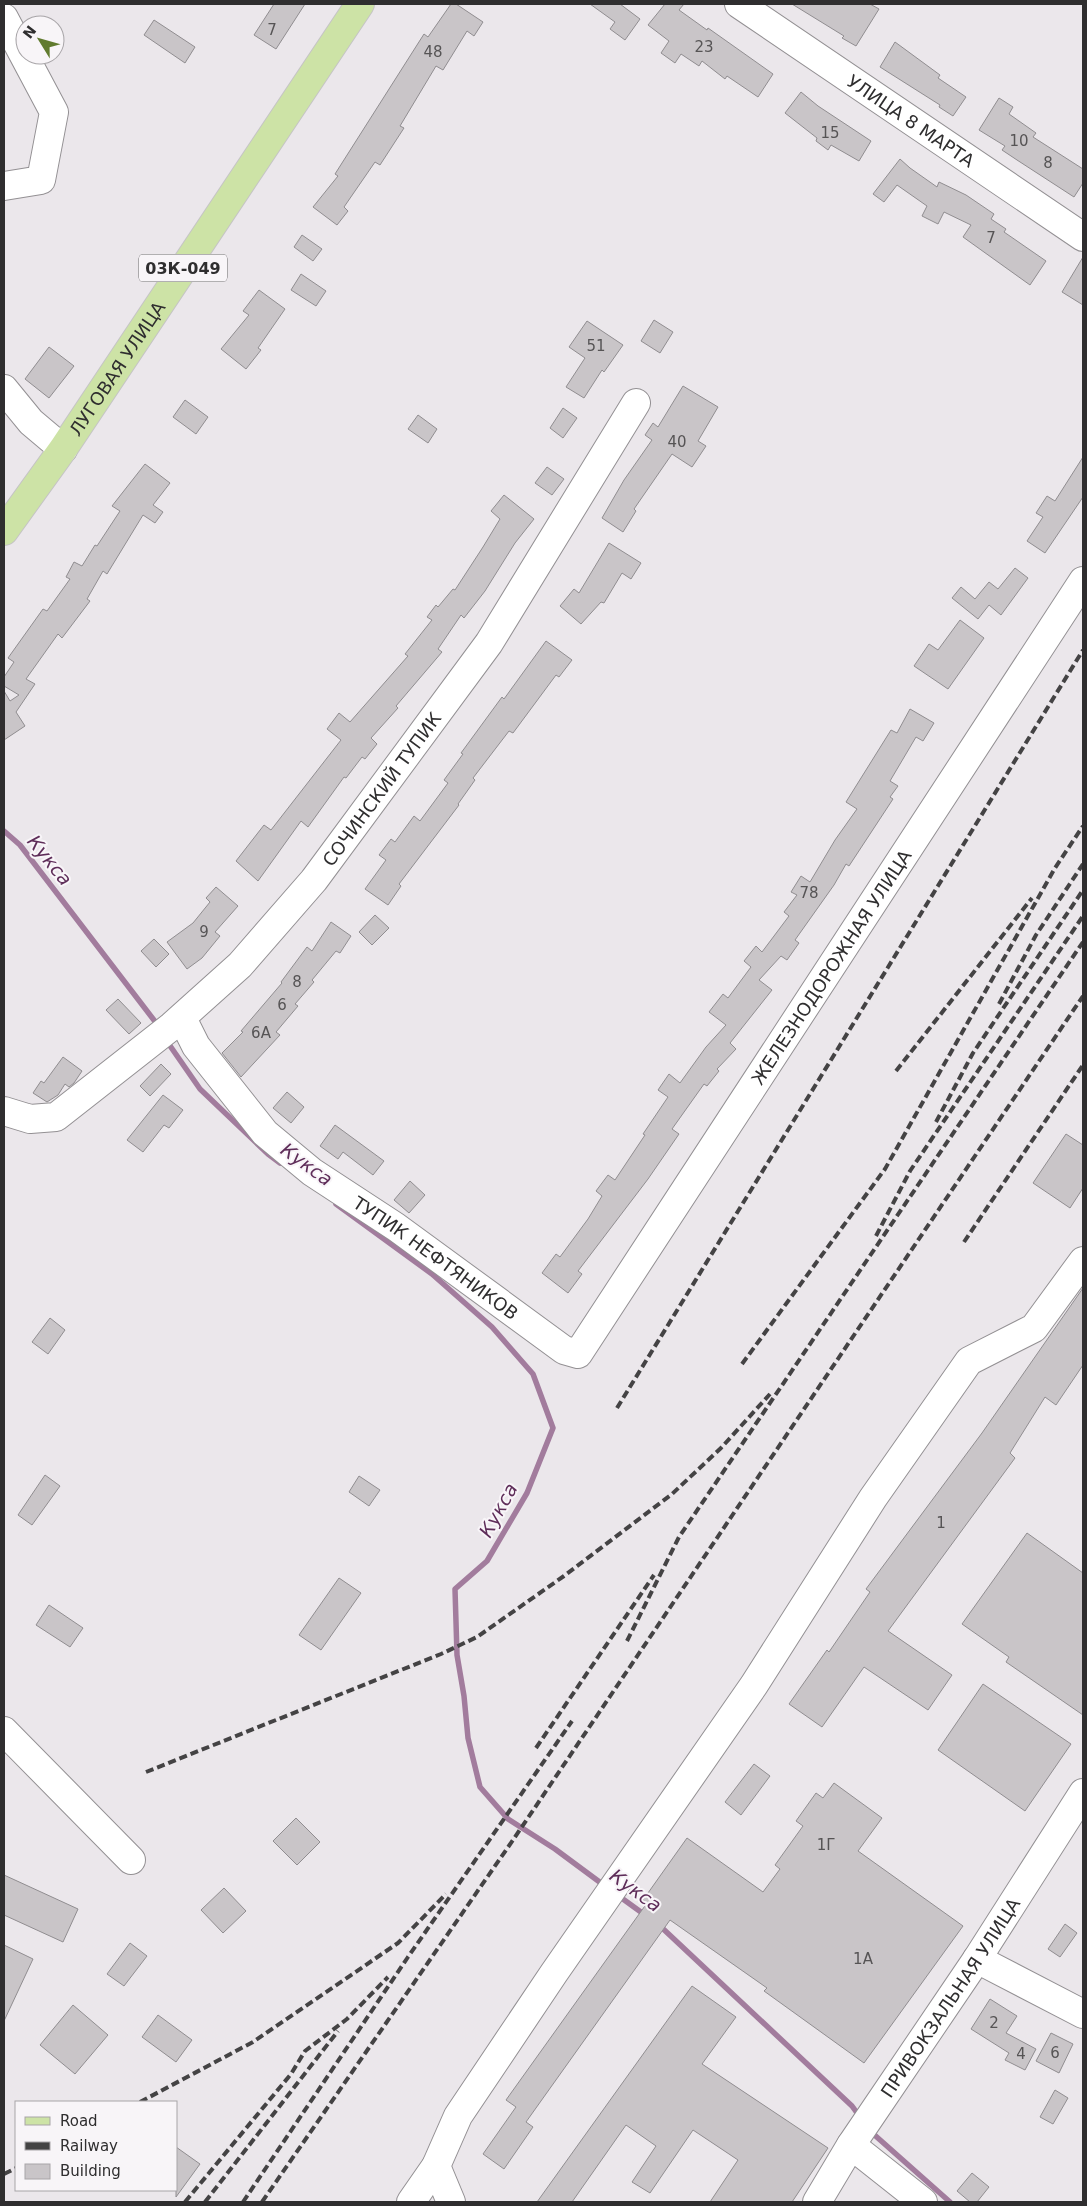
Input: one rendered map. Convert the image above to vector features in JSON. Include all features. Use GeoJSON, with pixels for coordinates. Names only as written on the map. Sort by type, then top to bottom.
{"type":"FeatureCollection","features":[{"type":"Feature","properties":{"kind":"main road","name":"ЛУГОВАЯ УЛИЦА"},"geometry":{"type":"LineString","coordinates":[[4,531],[63,449],[360,4]]}},
{"type":"Feature","properties":{"kind":"street","name":"УЛИЦА 8 МАРТА"},"geometry":{"type":"LineString","coordinates":[[739,4],[1083,237]]}},
{"type":"Feature","properties":{"kind":"street"},"geometry":{"type":"LineString","coordinates":[[4,18],[54,112],[41,180],[4,186]]}},
{"type":"Feature","properties":{"kind":"street"},"geometry":{"type":"LineString","coordinates":[[4,389],[31,422],[63,449]]}},
{"type":"Feature","properties":{"kind":"street","name":"СОЧИНСКИЙ ТУПИК"},"geometry":{"type":"LineString","coordinates":[[4,1111],[30,1119],[56,1117],[170,1028],[240,965],[314,880],[489,643],[636,403]]}},
{"type":"Feature","properties":{"kind":"street","name":"ЖЕЛЕЗНОДОРОЖНАЯ УЛИЦА"},"geometry":{"type":"LineString","coordinates":[[578,1354],[1083,581]]}},
{"type":"Feature","properties":{"kind":"street","name":"ТУПИК НЕФТЯНИКОВ"},"geometry":{"type":"LineString","coordinates":[[170,1028],[196,1046],[272,1139],[312,1172],[396,1227],[564,1350],[578,1354]]}},
{"type":"Feature","properties":{"kind":"street"},"geometry":{"type":"LineString","coordinates":[[410,2202],[436,2166],[458,2116],[754,1685],[873,1498],[969,1361],[1034,1328],[1083,1261]]}},
{"type":"Feature","properties":{"kind":"street"},"geometry":{"type":"LineString","coordinates":[[4,1731],[131,1860]]}},
{"type":"Feature","properties":{"kind":"street","name":"ПРИВОКЗАЛЬНАЯ УЛИЦА"},"geometry":{"type":"LineString","coordinates":[[817,2202],[860,2132],[977,1959],[1083,1793]]}},
{"type":"Feature","properties":{"kind":"street"},"geometry":{"type":"LineString","coordinates":[[977,1959],[1083,2014]]}},
{"type":"Feature","properties":{"kind":"street"},"geometry":{"type":"LineString","coordinates":[[860,2132],[923,2202]]}},
{"type":"Feature","properties":{"kind":"street"},"geometry":{"type":"LineString","coordinates":[[436,2166],[451,2202]]}},
{"type":"Feature","properties":{"kind":"building"},"geometry":{"type":"Polygon","coordinates":[[[274,4],[305,4],[276,49],[254,35],[274,4]]]}},
{"type":"Feature","properties":{"kind":"building"},"geometry":{"type":"Polygon","coordinates":[[[451,4],[456,4],[483,22],[474,36],[467,31],[443,70],[436,66],[400,126],[404,128],[380,165],[375,162],[344,207],[348,211],[337,225],[313,207],[338,176],[335,174],[424,34],[428,37],[451,4]]]}},
{"type":"Feature","properties":{"kind":"building"},"geometry":{"type":"Polygon","coordinates":[[[590,4],[620,4],[640,19],[625,40],[610,29],[615,22],[590,4]]]}},
{"type":"Feature","properties":{"kind":"building"},"geometry":{"type":"Polygon","coordinates":[[[665,4],[684,4],[679,10],[773,74],[758,97],[727,76],[725,79],[702,61],[699,66],[681,54],[675,63],[661,53],[669,41],[648,25],[665,4]]]}},
{"type":"Feature","properties":{"kind":"building"},"geometry":{"type":"Polygon","coordinates":[[[792,4],[870,4],[879,9],[856,46],[842,38],[844,36],[792,4]]]}},
{"type":"Feature","properties":{"kind":"building"},"geometry":{"type":"Polygon","coordinates":[[[154,20],[195,47],[185,63],[144,35],[154,20]]]}},
{"type":"Feature","properties":{"kind":"building"},"geometry":{"type":"Polygon","coordinates":[[[895,42],[940,75],[938,78],[966,97],[953,116],[939,107],[940,105],[880,67],[895,42]]]}},
{"type":"Feature","properties":{"kind":"building"},"geometry":{"type":"Polygon","coordinates":[[[801,92],[818,106],[871,141],[859,161],[831,145],[828,150],[816,141],[817,138],[785,113],[801,92]]]}},
{"type":"Feature","properties":{"kind":"building"},"geometry":{"type":"Polygon","coordinates":[[[999,98],[1013,107],[1009,114],[1036,133],[1033,137],[1083,169],[1083,183],[1074,197],[1002,150],[1005,146],[979,130],[999,98]]]}},
{"type":"Feature","properties":{"kind":"building"},"geometry":{"type":"Polygon","coordinates":[[[900,159],[937,187],[939,182],[966,195],[994,214],[991,219],[1006,229],[1004,232],[1046,261],[1030,285],[963,237],[971,225],[944,212],[938,224],[922,216],[927,206],[897,185],[884,202],[873,194],[900,159]]]}},
{"type":"Feature","properties":{"kind":"building"},"geometry":{"type":"Polygon","coordinates":[[[302,235],[322,249],[313,261],[294,247],[302,235]]]}},
{"type":"Feature","properties":{"kind":"building"},"geometry":{"type":"Polygon","coordinates":[[[1083,257],[1083,305],[1062,292],[1083,257]]]}},
{"type":"Feature","properties":{"kind":"building"},"geometry":{"type":"Polygon","coordinates":[[[301,274],[326,291],[316,306],[291,290],[301,274]]]}},
{"type":"Feature","properties":{"kind":"building"},"geometry":{"type":"Polygon","coordinates":[[[259,290],[285,309],[258,348],[261,350],[246,369],[221,349],[249,315],[243,311],[259,290]]]}},
{"type":"Feature","properties":{"kind":"building"},"geometry":{"type":"Polygon","coordinates":[[[654,320],[673,332],[660,353],[641,341],[654,320]]]}},
{"type":"Feature","properties":{"kind":"building"},"geometry":{"type":"Polygon","coordinates":[[[587,321],[623,345],[604,372],[602,370],[584,398],[566,387],[585,358],[569,347],[587,321]]]}},
{"type":"Feature","properties":{"kind":"building"},"geometry":{"type":"Polygon","coordinates":[[[49,347],[74,366],[49,398],[25,379],[49,347]]]}},
{"type":"Feature","properties":{"kind":"building"},"geometry":{"type":"Polygon","coordinates":[[[683,386],[718,407],[698,441],[706,446],[692,467],[672,454],[634,509],[636,511],[623,532],[602,518],[624,480],[652,440],[645,435],[653,423],[658,427],[683,386]]]}},
{"type":"Feature","properties":{"kind":"building"},"geometry":{"type":"Polygon","coordinates":[[[185,400],[208,417],[196,434],[173,417],[185,400]]]}},
{"type":"Feature","properties":{"kind":"building"},"geometry":{"type":"Polygon","coordinates":[[[563,408],[577,418],[563,438],[550,428],[563,408]]]}},
{"type":"Feature","properties":{"kind":"building"},"geometry":{"type":"Polygon","coordinates":[[[418,415],[437,429],[428,443],[408,429],[418,415]]]}},
{"type":"Feature","properties":{"kind":"building"},"geometry":{"type":"Polygon","coordinates":[[[1083,457],[1083,497],[1045,553],[1027,541],[1043,517],[1036,513],[1047,496],[1055,501],[1083,457]]]}},
{"type":"Feature","properties":{"kind":"building"},"geometry":{"type":"Polygon","coordinates":[[[145,464],[170,483],[153,505],[163,512],[155,523],[143,515],[107,574],[103,571],[87,599],[90,601],[62,638],[58,634],[26,679],[35,684],[16,712],[25,726],[4,740],[4,691],[10,701],[19,695],[4,686],[4,677],[14,662],[8,658],[43,609],[47,611],[70,579],[66,577],[74,562],[82,566],[95,545],[97,546],[120,511],[112,506],[145,464]]]}},
{"type":"Feature","properties":{"kind":"building"},"geometry":{"type":"Polygon","coordinates":[[[547,467],[564,479],[552,495],[535,483],[547,467]]]}},
{"type":"Feature","properties":{"kind":"building"},"geometry":{"type":"Polygon","coordinates":[[[504,495],[534,519],[515,543],[485,591],[464,618],[461,615],[438,649],[442,652],[396,706],[398,708],[371,738],[377,744],[365,759],[362,757],[346,778],[344,777],[308,827],[301,821],[258,881],[236,861],[264,825],[271,830],[341,740],[327,729],[339,713],[350,722],[408,656],[405,654],[432,620],[427,617],[436,605],[438,607],[453,589],[455,590],[500,519],[491,511],[504,495]]]}},
{"type":"Feature","properties":{"kind":"building"},"geometry":{"type":"Polygon","coordinates":[[[609,543],[641,563],[631,579],[622,573],[604,603],[601,602],[581,624],[560,606],[574,589],[579,593],[609,543]]]}},
{"type":"Feature","properties":{"kind":"building"},"geometry":{"type":"Polygon","coordinates":[[[1015,568],[1028,578],[1001,615],[989,605],[978,619],[952,598],[961,587],[975,599],[989,582],[998,589],[1015,568]]]}},
{"type":"Feature","properties":{"kind":"building"},"geometry":{"type":"Polygon","coordinates":[[[960,620],[984,638],[948,689],[914,666],[929,644],[938,650],[960,620]]]}},
{"type":"Feature","properties":{"kind":"building"},"geometry":{"type":"Polygon","coordinates":[[[546,641],[572,660],[559,677],[556,675],[513,733],[509,731],[473,778],[475,780],[459,805],[399,884],[401,886],[388,905],[365,889],[386,860],[379,855],[391,839],[395,842],[414,816],[420,821],[448,783],[444,780],[463,754],[461,753],[502,697],[504,699],[546,641]]]}},
{"type":"Feature","properties":{"kind":"building"},"geometry":{"type":"Polygon","coordinates":[[[910,709],[934,723],[923,741],[916,737],[890,781],[898,786],[890,797],[893,799],[849,866],[846,864],[834,885],[795,940],[799,943],[787,960],[781,956],[759,980],[772,990],[730,1043],[736,1049],[717,1069],[719,1071],[707,1086],[704,1084],[672,1129],[679,1134],[648,1179],[578,1271],[582,1274],[568,1293],[542,1273],[556,1254],[560,1257],[588,1219],[602,1196],[596,1191],[608,1175],[615,1180],[645,1135],[643,1134],[668,1097],[658,1090],[669,1074],[680,1083],[706,1047],[726,1025],[709,1012],[723,994],[728,998],[751,967],[744,961],[756,946],[762,952],[789,916],[784,912],[797,895],[791,892],[801,876],[810,882],[835,840],[857,809],[846,802],[891,730],[897,733],[910,709]]]}},
{"type":"Feature","properties":{"kind":"building"},"geometry":{"type":"Polygon","coordinates":[[[216,887],[238,906],[215,932],[220,936],[202,958],[187,969],[167,942],[193,923],[210,902],[206,898],[216,887]]]}},
{"type":"Feature","properties":{"kind":"building"},"geometry":{"type":"Polygon","coordinates":[[[375,915],[389,928],[372,945],[359,932],[375,915]]]}},
{"type":"Feature","properties":{"kind":"building"},"geometry":{"type":"Polygon","coordinates":[[[331,922],[351,936],[340,953],[336,951],[312,980],[314,982],[295,1004],[298,1006],[276,1032],[280,1035],[241,1077],[222,1053],[243,1032],[241,1031],[282,983],[307,947],[312,951],[331,922]]]}},
{"type":"Feature","properties":{"kind":"building"},"geometry":{"type":"Polygon","coordinates":[[[154,939],[169,954],[156,967],[141,951],[154,939]]]}},
{"type":"Feature","properties":{"kind":"building"},"geometry":{"type":"Polygon","coordinates":[[[118,999],[141,1023],[129,1034],[106,1010],[118,999]]]}},
{"type":"Feature","properties":{"kind":"building"},"geometry":{"type":"Polygon","coordinates":[[[63,1057],[82,1071],[74,1083],[69,1087],[65,1084],[58,1095],[47,1102],[33,1093],[41,1081],[44,1083],[63,1057]]]}},
{"type":"Feature","properties":{"kind":"building"},"geometry":{"type":"Polygon","coordinates":[[[161,1064],[171,1074],[150,1096],[140,1086],[161,1064]]]}},
{"type":"Feature","properties":{"kind":"building"},"geometry":{"type":"Polygon","coordinates":[[[287,1092],[304,1107],[291,1123],[273,1108],[287,1092]]]}},
{"type":"Feature","properties":{"kind":"building"},"geometry":{"type":"Polygon","coordinates":[[[163,1095],[183,1110],[169,1128],[164,1125],[143,1152],[127,1140],[163,1095]]]}},
{"type":"Feature","properties":{"kind":"building"},"geometry":{"type":"Polygon","coordinates":[[[335,1125],[384,1161],[373,1175],[343,1152],[338,1159],[320,1146],[335,1125]]]}},
{"type":"Feature","properties":{"kind":"building"},"geometry":{"type":"Polygon","coordinates":[[[1066,1134],[1083,1145],[1083,1188],[1070,1208],[1033,1183],[1066,1134]]]}},
{"type":"Feature","properties":{"kind":"building"},"geometry":{"type":"Polygon","coordinates":[[[410,1181],[425,1195],[409,1213],[394,1200],[410,1181]]]}},
{"type":"Feature","properties":{"kind":"building"},"geometry":{"type":"Polygon","coordinates":[[[1083,1288],[1083,1365],[1056,1405],[1045,1397],[1010,1453],[1015,1458],[888,1631],[952,1675],[928,1710],[864,1667],[822,1727],[789,1704],[827,1650],[829,1652],[870,1592],[866,1589],[982,1433],[1083,1288]]]}},
{"type":"Feature","properties":{"kind":"building"},"geometry":{"type":"Polygon","coordinates":[[[50,1318],[65,1330],[48,1354],[32,1342],[50,1318]]]}},
{"type":"Feature","properties":{"kind":"building"},"geometry":{"type":"Polygon","coordinates":[[[45,1475],[60,1486],[32,1525],[18,1515],[45,1475]]]}},
{"type":"Feature","properties":{"kind":"building"},"geometry":{"type":"Polygon","coordinates":[[[359,1476],[380,1490],[369,1506],[349,1492],[359,1476]]]}},
{"type":"Feature","properties":{"kind":"building"},"geometry":{"type":"Polygon","coordinates":[[[1027,1533],[1083,1573],[1083,1715],[1006,1662],[1009,1657],[962,1624],[1027,1533]]]}},
{"type":"Feature","properties":{"kind":"building"},"geometry":{"type":"Polygon","coordinates":[[[339,1578],[361,1593],[321,1650],[299,1635],[339,1578]]]}},
{"type":"Feature","properties":{"kind":"building"},"geometry":{"type":"Polygon","coordinates":[[[49,1605],[83,1628],[70,1647],[36,1625],[49,1605]]]}},
{"type":"Feature","properties":{"kind":"building"},"geometry":{"type":"Polygon","coordinates":[[[983,1684],[1071,1744],[1025,1811],[938,1750],[983,1684]]]}},
{"type":"Feature","properties":{"kind":"building"},"geometry":{"type":"Polygon","coordinates":[[[754,1764],[770,1776],[741,1815],[725,1802],[754,1764]]]}},
{"type":"Feature","properties":{"kind":"building"},"geometry":{"type":"Polygon","coordinates":[[[834,1783],[882,1818],[858,1851],[963,1926],[864,2063],[764,1991],[767,1988],[670,1920],[526,2122],[533,2127],[504,2169],[483,2154],[516,2107],[506,2100],[647,1903],[643,1900],[687,1838],[763,1892],[780,1869],[775,1865],[803,1826],[796,1821],[816,1793],[823,1798],[834,1783]]]}},
{"type":"Feature","properties":{"kind":"building"},"geometry":{"type":"Polygon","coordinates":[[[296,1818],[320,1842],[297,1865],[273,1841],[296,1818]]]}},
{"type":"Feature","properties":{"kind":"building"},"geometry":{"type":"Polygon","coordinates":[[[4,1875],[78,1909],[63,1942],[4,1915],[4,1875]]]}},
{"type":"Feature","properties":{"kind":"building"},"geometry":{"type":"Polygon","coordinates":[[[224,1888],[246,1911],[223,1933],[201,1910],[224,1888]]]}},
{"type":"Feature","properties":{"kind":"building"},"geometry":{"type":"Polygon","coordinates":[[[1065,1924],[1077,1933],[1060,1957],[1048,1949],[1065,1924]]]}},
{"type":"Feature","properties":{"kind":"building"},"geometry":{"type":"Polygon","coordinates":[[[130,1943],[147,1956],[124,1986],[107,1974],[130,1943]]]}},
{"type":"Feature","properties":{"kind":"building"},"geometry":{"type":"Polygon","coordinates":[[[4,1945],[33,1959],[4,2021],[4,1945]]]}},
{"type":"Feature","properties":{"kind":"building"},"geometry":{"type":"Polygon","coordinates":[[[692,1986],[736,2017],[702,2064],[828,2148],[792,2202],[710,2202],[738,2160],[693,2130],[650,2193],[632,2182],[656,2146],[626,2125],[572,2202],[537,2202],[692,1986]]]}},
{"type":"Feature","properties":{"kind":"building"},"geometry":{"type":"Polygon","coordinates":[[[990,1999],[1017,2016],[1006,2033],[1036,2049],[1025,2070],[1005,2060],[1009,2053],[971,2029],[990,1999]]]}},
{"type":"Feature","properties":{"kind":"building"},"geometry":{"type":"Polygon","coordinates":[[[73,2005],[108,2035],[75,2074],[40,2045],[73,2005]]]}},
{"type":"Feature","properties":{"kind":"building"},"geometry":{"type":"Polygon","coordinates":[[[158,2015],[192,2040],[176,2062],[142,2037],[158,2015]]]}},
{"type":"Feature","properties":{"kind":"building"},"geometry":{"type":"Polygon","coordinates":[[[1051,2033],[1073,2044],[1059,2073],[1036,2061],[1051,2033]]]}},
{"type":"Feature","properties":{"kind":"building"},"geometry":{"type":"Polygon","coordinates":[[[1055,2090],[1068,2098],[1053,2124],[1040,2117],[1055,2090]]]}},
{"type":"Feature","properties":{"kind":"building"},"geometry":{"type":"Polygon","coordinates":[[[178,2148],[200,2164],[176,2197],[176,2191],[178,2191],[178,2148]]]}},
{"type":"Feature","properties":{"kind":"building"},"geometry":{"type":"Polygon","coordinates":[[[972,2173],[989,2187],[977,2202],[970,2202],[957,2191],[972,2173]]]}},
{"type":"Feature","properties":{"kind":"waterway","name":"Кукса"},"geometry":{"type":"LineString","coordinates":[[4,831],[20,845],[160,1028]]}},
{"type":"Feature","properties":{"kind":"waterway","name":"Кукса"},"geometry":{"type":"LineString","coordinates":[[166,1040],[200,1089],[268,1154],[280,1163]]}},
{"type":"Feature","properties":{"kind":"waterway","name":"Кукса"},"geometry":{"type":"LineString","coordinates":[[336,1204],[432,1274],[492,1327],[533,1374],[553,1428],[527,1493],[487,1561],[455,1589],[457,1655],[464,1696],[468,1738],[480,1787],[508,1819],[555,1849],[605,1886]]}},
{"type":"Feature","properties":{"kind":"waterway","name":"Кукса"},"geometry":{"type":"LineString","coordinates":[[616,1894],[645,1915]]}},
{"type":"Feature","properties":{"kind":"waterway","name":"Кукса"},"geometry":{"type":"LineString","coordinates":[[659,1925],[852,2106],[860,2117]]}},
{"type":"Feature","properties":{"kind":"waterway","name":"Кукса"},"geometry":{"type":"LineString","coordinates":[[870,2131],[950,2202]]}},
{"type":"Feature","properties":{"kind":"railway"},"geometry":{"type":"LineString","coordinates":[[617,1408],[1083,650]]}},
{"type":"Feature","properties":{"kind":"railway"},"geometry":{"type":"LineString","coordinates":[[742,1364],[885,1169],[1055,868],[1083,826]]}},
{"type":"Feature","properties":{"kind":"railway"},"geometry":{"type":"LineString","coordinates":[[999,1004],[1036,935],[1083,864]]}},
{"type":"Feature","properties":{"kind":"railway"},"geometry":{"type":"LineString","coordinates":[[936,1122],[973,1053],[1083,890]]}},
{"type":"Feature","properties":{"kind":"railway"},"geometry":{"type":"LineString","coordinates":[[896,1071],[1032,898]]}},
{"type":"Feature","properties":{"kind":"railway"},"geometry":{"type":"LineString","coordinates":[[876,1236],[910,1171],[1083,916]]}},
{"type":"Feature","properties":{"kind":"railway"},"geometry":{"type":"LineString","coordinates":[[627,1641],[679,1537],[1083,942]]}},
{"type":"Feature","properties":{"kind":"railway"},"geometry":{"type":"LineString","coordinates":[[262,2202],[513,1840],[1083,996]]}},
{"type":"Feature","properties":{"kind":"railway"},"geometry":{"type":"LineString","coordinates":[[964,1242],[1083,1065]]}},
{"type":"Feature","properties":{"kind":"railway"},"geometry":{"type":"LineString","coordinates":[[146,1772],[441,1654],[477,1637],[564,1576],[672,1494],[721,1448],[770,1394]]}},
{"type":"Feature","properties":{"kind":"railway"},"geometry":{"type":"LineString","coordinates":[[536,1748],[654,1575]]}},
{"type":"Feature","properties":{"kind":"railway"},"geometry":{"type":"LineString","coordinates":[[243,2202],[408,1957],[572,1721]]}},
{"type":"Feature","properties":{"kind":"railway"},"geometry":{"type":"LineString","coordinates":[[142,2101],[253,2042],[398,1943],[446,1894]]}},
{"type":"Feature","properties":{"kind":"railway"},"geometry":{"type":"LineString","coordinates":[[185,2202],[291,2074],[305,2051],[347,2019],[388,1977]]}},
{"type":"Feature","properties":{"kind":"railway"},"geometry":{"type":"LineString","coordinates":[[205,2202],[338,2031]]}},
{"type":"Feature","properties":{"kind":"railway"},"geometry":{"type":"LineString","coordinates":[[4,2174],[15,2168]]}}]}
